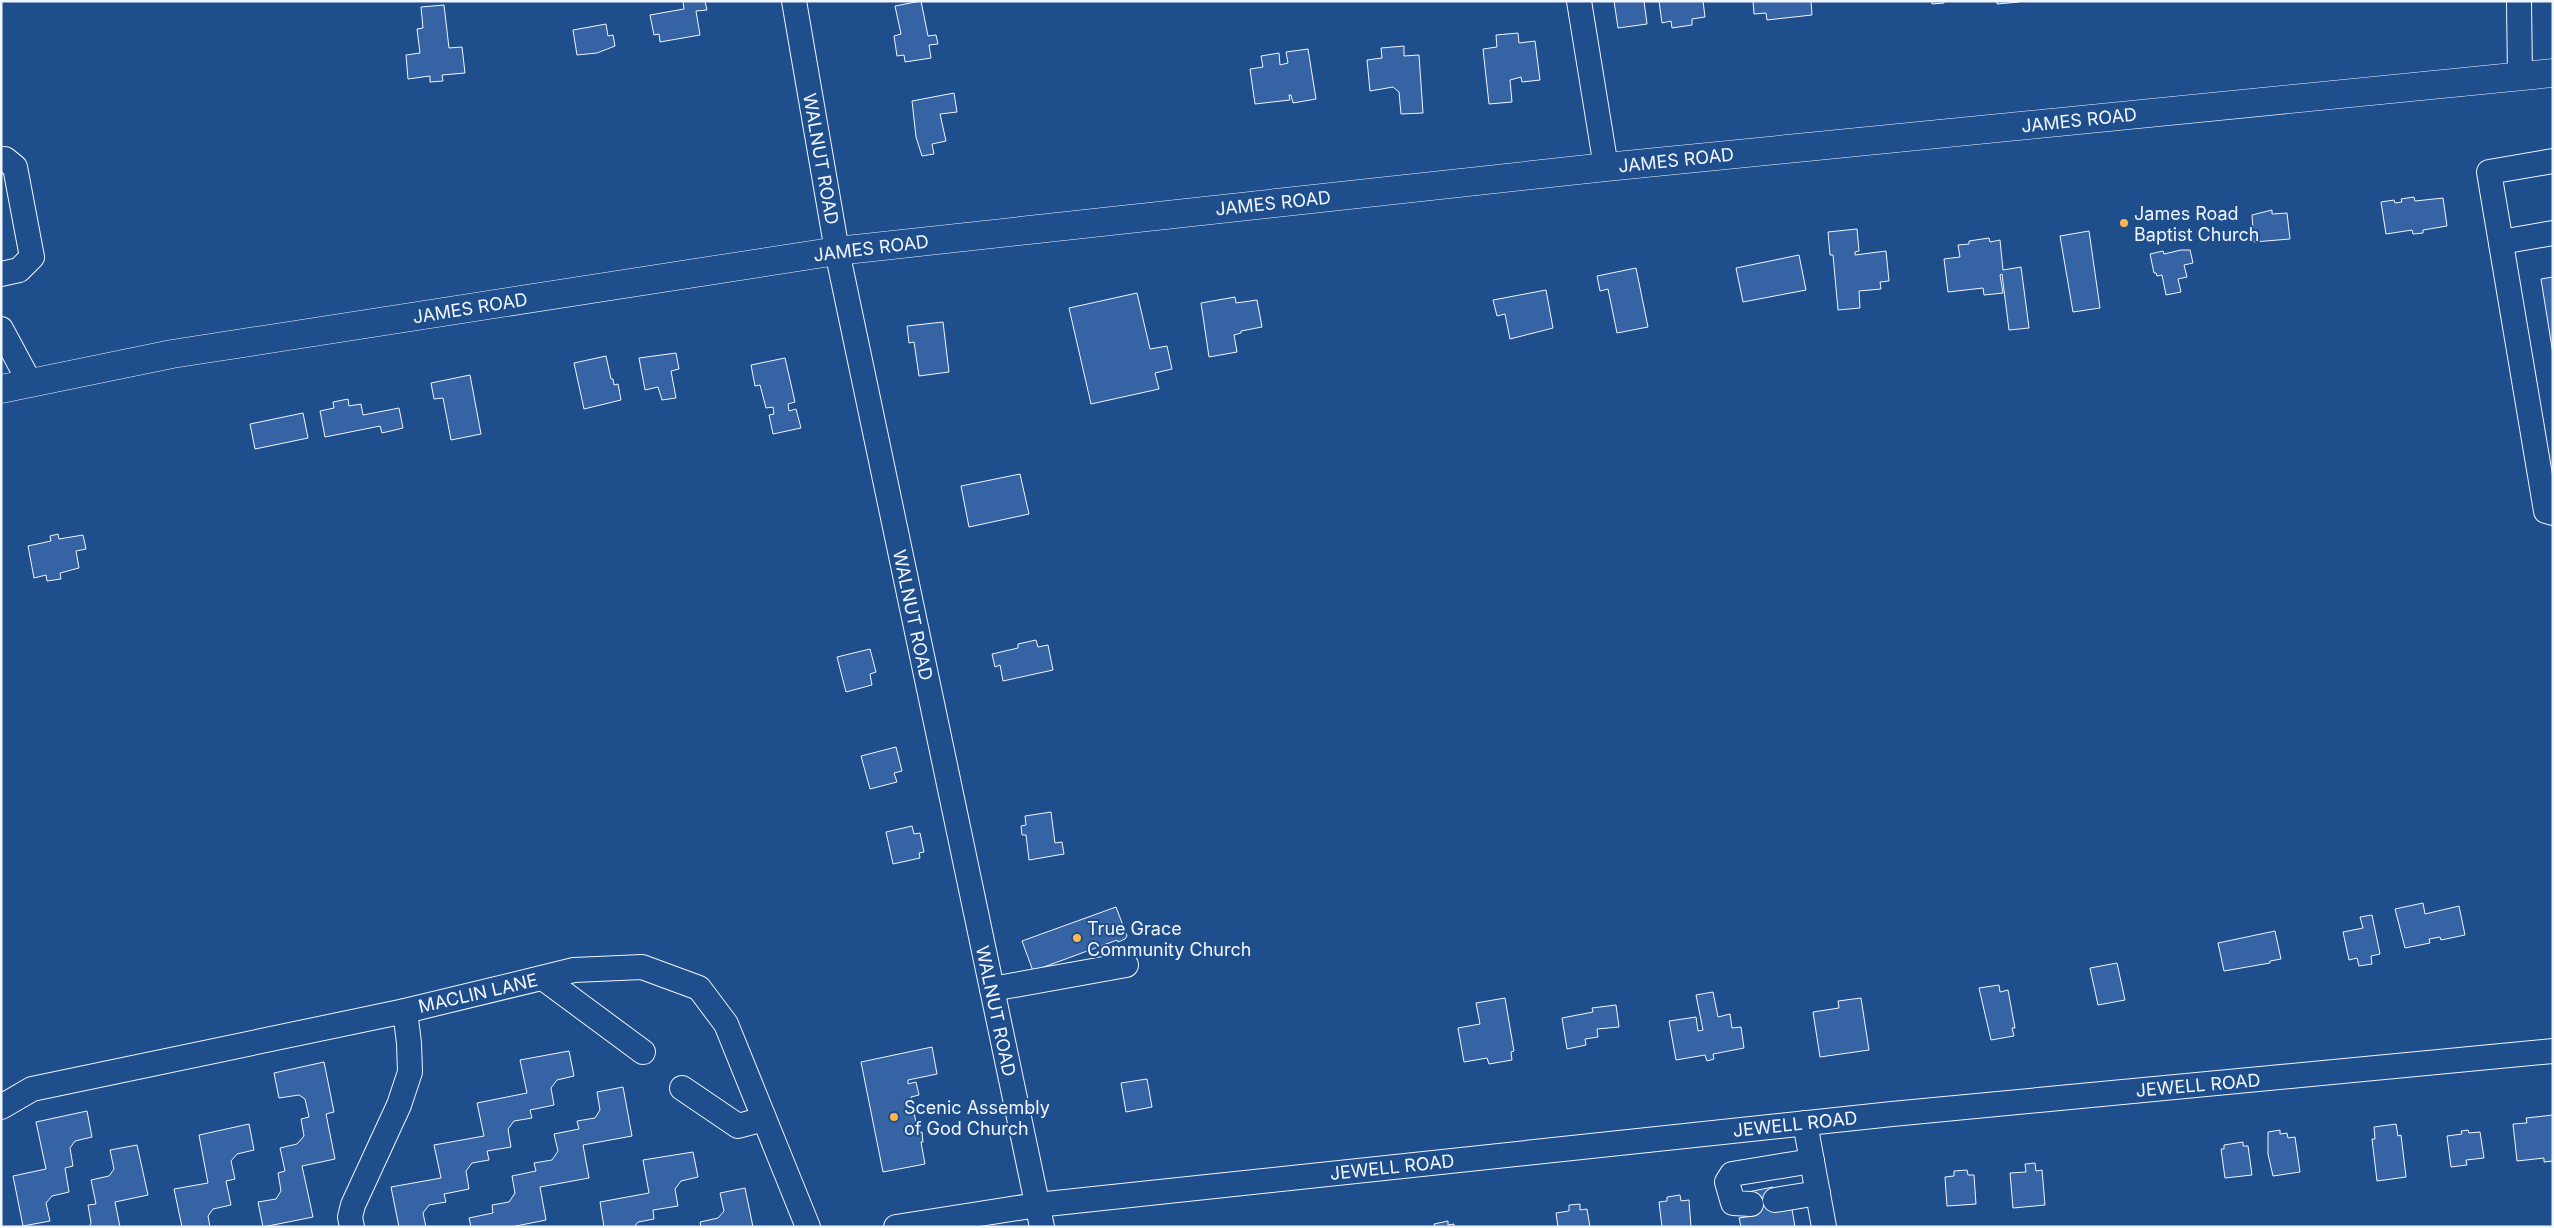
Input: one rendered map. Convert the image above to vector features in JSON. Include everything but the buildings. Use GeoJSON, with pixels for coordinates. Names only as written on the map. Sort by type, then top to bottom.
{"type":"FeatureCollection","features":[{"type":"Feature","properties":{"kind":"main road","name":"JAMES ROAD"},"geometry":{"type":"LineString","coordinates":[[1,389],[172,354],[837,251],[1606,167],[2553,73]]}},
{"type":"Feature","properties":{"kind":"street","name":"WALNUT ROAD"},"geometry":{"type":"LineString","coordinates":[[794,1],[837,251],[1040,1216]]}},
{"type":"Feature","properties":{"kind":"street"},"geometry":{"type":"LineString","coordinates":[[1580,1],[1606,167]]}},
{"type":"Feature","properties":{"kind":"street"},"geometry":{"type":"LineString","coordinates":[[2518,1],[2520,76]]}},
{"type":"Feature","properties":{"kind":"street"},"geometry":{"type":"LineString","coordinates":[[1,160],[5,159],[15,167],[32,257],[20,270],[1,274]]}},
{"type":"Feature","properties":{"kind":"street"},"geometry":{"type":"LineString","coordinates":[[2553,161],[2489,172],[2546,511],[2553,513]]}},
{"type":"Feature","properties":{"kind":"street"},"geometry":{"type":"LineString","coordinates":[[2501,242],[2553,233]]}},
{"type":"Feature","properties":{"kind":"street"},"geometry":{"type":"LineString","coordinates":[[1,329],[30,383]]}},
{"type":"Feature","properties":{"kind":"street"},"geometry":{"type":"LineString","coordinates":[[992,989],[1126,966]]}},
{"type":"Feature","properties":{"kind":"street","name":"MACLIN LANE"},"geometry":{"type":"LineString","coordinates":[[1,1107],[32,1089],[405,1011],[574,970],[642,967],[699,988],[726,1024],[808,1227]]}},
{"type":"Feature","properties":{"kind":"street"},"geometry":{"type":"LineString","coordinates":[[543,978],[643,1052]]}},
{"type":"Feature","properties":{"kind":"street"},"geometry":{"type":"LineString","coordinates":[[352,1227],[350,1217],[353,1205],[399,1105],[410,1072],[405,1011]]}},
{"type":"Feature","properties":{"kind":"street","name":"JEWELL ROAD"},"geometry":{"type":"LineString","coordinates":[[896,1227],[988,1213],[1040,1216],[1805,1123],[2553,1051]]}},
{"type":"Feature","properties":{"kind":"street"},"geometry":{"type":"LineString","coordinates":[[682,1088],[738,1126],[764,1119]]}},
{"type":"Feature","properties":{"kind":"street"},"geometry":{"type":"LineString","coordinates":[[1805,1123],[1824,1227]]}},
{"type":"Feature","properties":{"kind":"street"},"geometry":{"type":"LineString","coordinates":[[1751,1204],[1733,1203],[1727,1182],[1732,1174],[1812,1161]]}},
{"type":"Feature","properties":{"kind":"street"},"geometry":{"type":"LineString","coordinates":[[1775,1200],[1818,1193]]}},
{"type":"Feature","properties":{"kind":"place","name":"James Road Baptist Church"},"geometry":{"type":"Point","coordinates":[2124,223]}},
{"type":"Feature","properties":{"kind":"place","name":"True Grace Community Church"},"geometry":{"type":"Point","coordinates":[1077,938]}},
{"type":"Feature","properties":{"kind":"place","name":"Scenic Assembly of God Church"},"geometry":{"type":"Point","coordinates":[894,1117]}}]}
